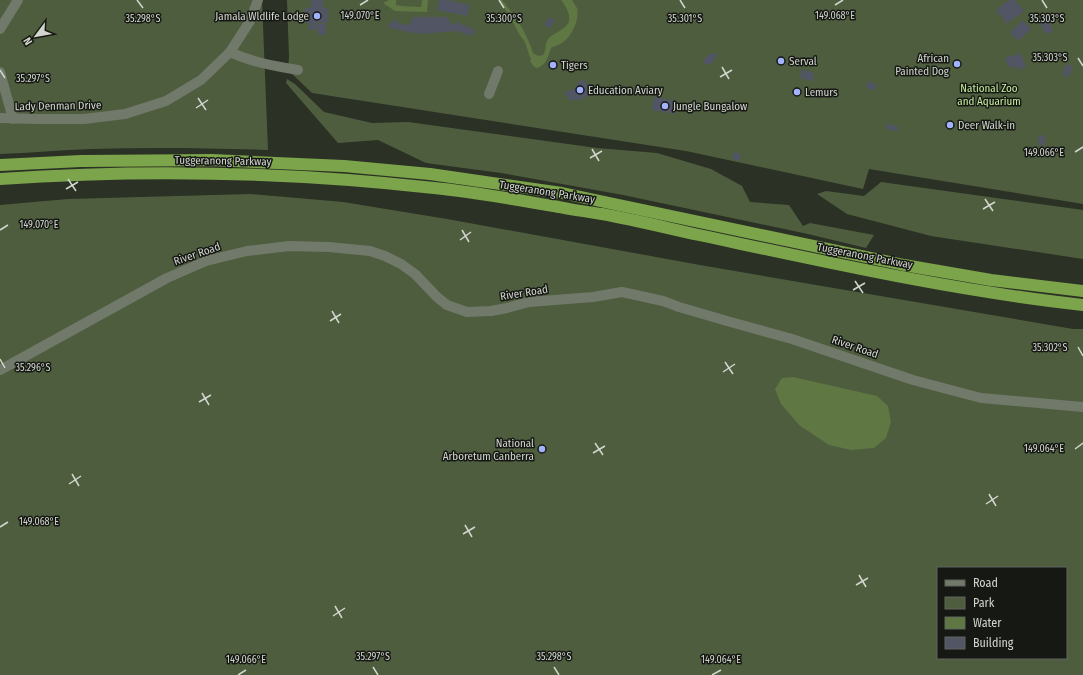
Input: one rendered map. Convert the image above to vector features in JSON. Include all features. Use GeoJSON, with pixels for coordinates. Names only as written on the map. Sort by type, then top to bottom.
{"type":"FeatureCollection","features":[{"type":"Feature","properties":{"kind":"highway","name":"Tuggeranong Parkway"},"geometry":{"type":"LineString","coordinates":[[0,166],[88,161],[212,160],[344,166],[430,174],[562,193],[904,265],[991,280],[1083,291]]}},
{"type":"Feature","properties":{"kind":"highway","name":"Tuggeranong Parkway"},"geometry":{"type":"LineString","coordinates":[[0,179],[96,174],[223,174],[308,177],[435,188],[603,214],[816,260],[934,283],[1018,297],[1083,305]]}},
{"type":"Feature","properties":{"kind":"street"},"geometry":{"type":"LineString","coordinates":[[0,29],[18,0]]}},
{"type":"Feature","properties":{"kind":"street","name":"Lady Denman Drive"},"geometry":{"type":"LineString","coordinates":[[0,118],[84,119],[125,114],[166,101],[201,80],[230,52],[250,21],[258,0]]}},
{"type":"Feature","properties":{"kind":"street"},"geometry":{"type":"LineString","coordinates":[[230,52],[265,65],[298,70]]}},
{"type":"Feature","properties":{"kind":"street"},"geometry":{"type":"LineString","coordinates":[[0,72],[13,119]]}},
{"type":"Feature","properties":{"kind":"street"},"geometry":{"type":"LineString","coordinates":[[489,94],[498,72]]}},
{"type":"Feature","properties":{"kind":"street","name":"River Road"},"geometry":{"type":"LineString","coordinates":[[0,370],[167,278],[206,261],[247,251],[289,246],[329,247],[370,251],[402,264],[415,274],[437,297],[447,304],[467,312],[491,311],[529,302],[622,292],[663,301],[720,319],[792,338],[913,380],[981,398],[1083,408]]}},
{"type":"Feature","properties":{"kind":"green space"},"geometry":{"type":"Polygon","coordinates":[[[0,0],[262,0],[268,150],[135,148],[80,149],[0,154],[0,0]]]}},
{"type":"Feature","properties":{"kind":"green space","name":"National Zoo and Aquarium"},"geometry":{"type":"Polygon","coordinates":[[[287,0],[1083,0],[1083,204],[869,169],[863,189],[686,151],[312,93],[288,70],[287,0]]]}},
{"type":"Feature","properties":{"kind":"green space"},"geometry":{"type":"Polygon","coordinates":[[[287,79],[295,84],[324,112],[372,123],[408,122],[597,148],[657,153],[711,169],[742,186],[750,202],[789,205],[803,226],[810,223],[874,235],[866,248],[808,234],[623,195],[501,173],[426,163],[378,140],[338,143],[286,83],[287,79]]]}},
{"type":"Feature","properties":{"kind":"green space"},"geometry":{"type":"Polygon","coordinates":[[[881,182],[1083,210],[1083,259],[931,236],[847,214],[817,194],[826,191],[864,196],[881,182]]]}},
{"type":"Feature","properties":{"kind":"green space","name":"National Arboretum Canberra"},"geometry":{"type":"Polygon","coordinates":[[[250,194],[343,202],[447,219],[700,265],[1073,329],[1083,329],[1083,675],[0,675],[0,205],[68,199],[250,194]]]}},
{"type":"Feature","properties":{"kind":"water"},"geometry":{"type":"Polygon","coordinates":[[[389,0],[396,0],[396,5],[421,7],[422,0],[428,0],[427,12],[395,11],[383,3],[389,0]]]}},
{"type":"Feature","properties":{"kind":"water"},"geometry":{"type":"Polygon","coordinates":[[[502,0],[516,19],[524,32],[533,53],[538,56],[543,55],[550,37],[568,24],[569,15],[561,0],[572,0],[577,8],[578,13],[574,29],[564,42],[551,48],[545,63],[540,67],[534,67],[530,61],[531,59],[525,42],[499,1],[502,0]]]}},
{"type":"Feature","properties":{"kind":"water"},"geometry":{"type":"Polygon","coordinates":[[[793,377],[877,396],[888,406],[891,422],[886,438],[874,448],[851,450],[829,445],[799,425],[781,404],[775,389],[782,378],[793,377]]]}},
{"type":"Feature","properties":{"kind":"building","name":"Jamala Wldlife Lodge"},"geometry":{"type":"Polygon","coordinates":[[[311,0],[323,0],[323,8],[328,8],[328,23],[316,23],[317,30],[309,30],[309,23],[305,23],[305,8],[311,8],[311,0]]]}},
{"type":"Feature","properties":{"kind":"building"},"geometry":{"type":"Polygon","coordinates":[[[439,0],[448,0],[470,5],[467,16],[437,10],[439,0]]]}},
{"type":"Feature","properties":{"kind":"building"},"geometry":{"type":"Polygon","coordinates":[[[1009,0],[1015,0],[1024,11],[1007,24],[996,10],[1009,0]]]}},
{"type":"Feature","properties":{"kind":"building"},"geometry":{"type":"Polygon","coordinates":[[[413,17],[448,17],[449,21],[453,25],[457,22],[475,30],[472,36],[457,31],[420,34],[390,28],[387,26],[396,19],[400,24],[410,25],[413,17]]]}},
{"type":"Feature","properties":{"kind":"building"},"geometry":{"type":"Polygon","coordinates":[[[550,17],[555,21],[549,29],[544,24],[550,17]]]}},
{"type":"Feature","properties":{"kind":"building"},"geometry":{"type":"Polygon","coordinates":[[[1048,19],[1053,31],[1045,34],[1040,23],[1048,19]]]}},
{"type":"Feature","properties":{"kind":"building"},"geometry":{"type":"Polygon","coordinates":[[[1023,20],[1031,29],[1018,41],[1010,32],[1023,20]]]}},
{"type":"Feature","properties":{"kind":"building"},"geometry":{"type":"Polygon","coordinates":[[[318,24],[326,24],[326,35],[318,35],[318,24]]]}},
{"type":"Feature","properties":{"kind":"building"},"geometry":{"type":"Polygon","coordinates":[[[1020,53],[1026,66],[1018,70],[1015,66],[1010,68],[1005,58],[1011,55],[1012,57],[1020,53]]]}},
{"type":"Feature","properties":{"kind":"building"},"geometry":{"type":"Polygon","coordinates":[[[709,54],[718,54],[712,63],[706,65],[703,61],[709,54]]]}},
{"type":"Feature","properties":{"kind":"building"},"geometry":{"type":"Polygon","coordinates":[[[1067,64],[1073,67],[1068,78],[1062,75],[1067,64]]]}},
{"type":"Feature","properties":{"kind":"building"},"geometry":{"type":"Polygon","coordinates":[[[802,69],[814,73],[813,81],[800,78],[802,69]]]}},
{"type":"Feature","properties":{"kind":"building","name":"Education Aviary"},"geometry":{"type":"Polygon","coordinates":[[[581,79],[593,88],[588,95],[581,100],[569,100],[565,92],[574,89],[581,79]]]}},
{"type":"Feature","properties":{"kind":"building"},"geometry":{"type":"Polygon","coordinates":[[[868,81],[877,85],[874,91],[866,87],[868,81]]]}},
{"type":"Feature","properties":{"kind":"building","name":"Jungle Bungalow"},"geometry":{"type":"Polygon","coordinates":[[[654,97],[677,101],[675,114],[652,110],[654,97]]]}},
{"type":"Feature","properties":{"kind":"building"},"geometry":{"type":"Polygon","coordinates":[[[887,123],[898,127],[897,131],[886,129],[887,123]]]}},
{"type":"Feature","properties":{"kind":"building"},"geometry":{"type":"Polygon","coordinates":[[[1039,135],[1045,136],[1045,145],[1038,145],[1039,135]]]}},
{"type":"Feature","properties":{"kind":"building"},"geometry":{"type":"Polygon","coordinates":[[[734,152],[741,154],[739,161],[732,159],[734,152]]]}},
{"type":"Feature","properties":{"kind":"place","name":"Jamala Wldlife Lodge"},"geometry":{"type":"Point","coordinates":[317,16]}},
{"type":"Feature","properties":{"kind":"place","name":"Serval"},"geometry":{"type":"Point","coordinates":[781,61]}},
{"type":"Feature","properties":{"kind":"place","name":"African Painted Dog"},"geometry":{"type":"Point","coordinates":[957,64]}},
{"type":"Feature","properties":{"kind":"place","name":"Tigers"},"geometry":{"type":"Point","coordinates":[553,65]}},
{"type":"Feature","properties":{"kind":"place","name":"Education Aviary"},"geometry":{"type":"Point","coordinates":[580,90]}},
{"type":"Feature","properties":{"kind":"place","name":"Lemurs"},"geometry":{"type":"Point","coordinates":[797,92]}},
{"type":"Feature","properties":{"kind":"place","name":"Jungle Bungalow"},"geometry":{"type":"Point","coordinates":[665,106]}},
{"type":"Feature","properties":{"kind":"place","name":"Deer Walk-in"},"geometry":{"type":"Point","coordinates":[950,125]}},
{"type":"Feature","properties":{"kind":"place","name":"National Arboretum Canberra"},"geometry":{"type":"Point","coordinates":[542,449]}}]}
